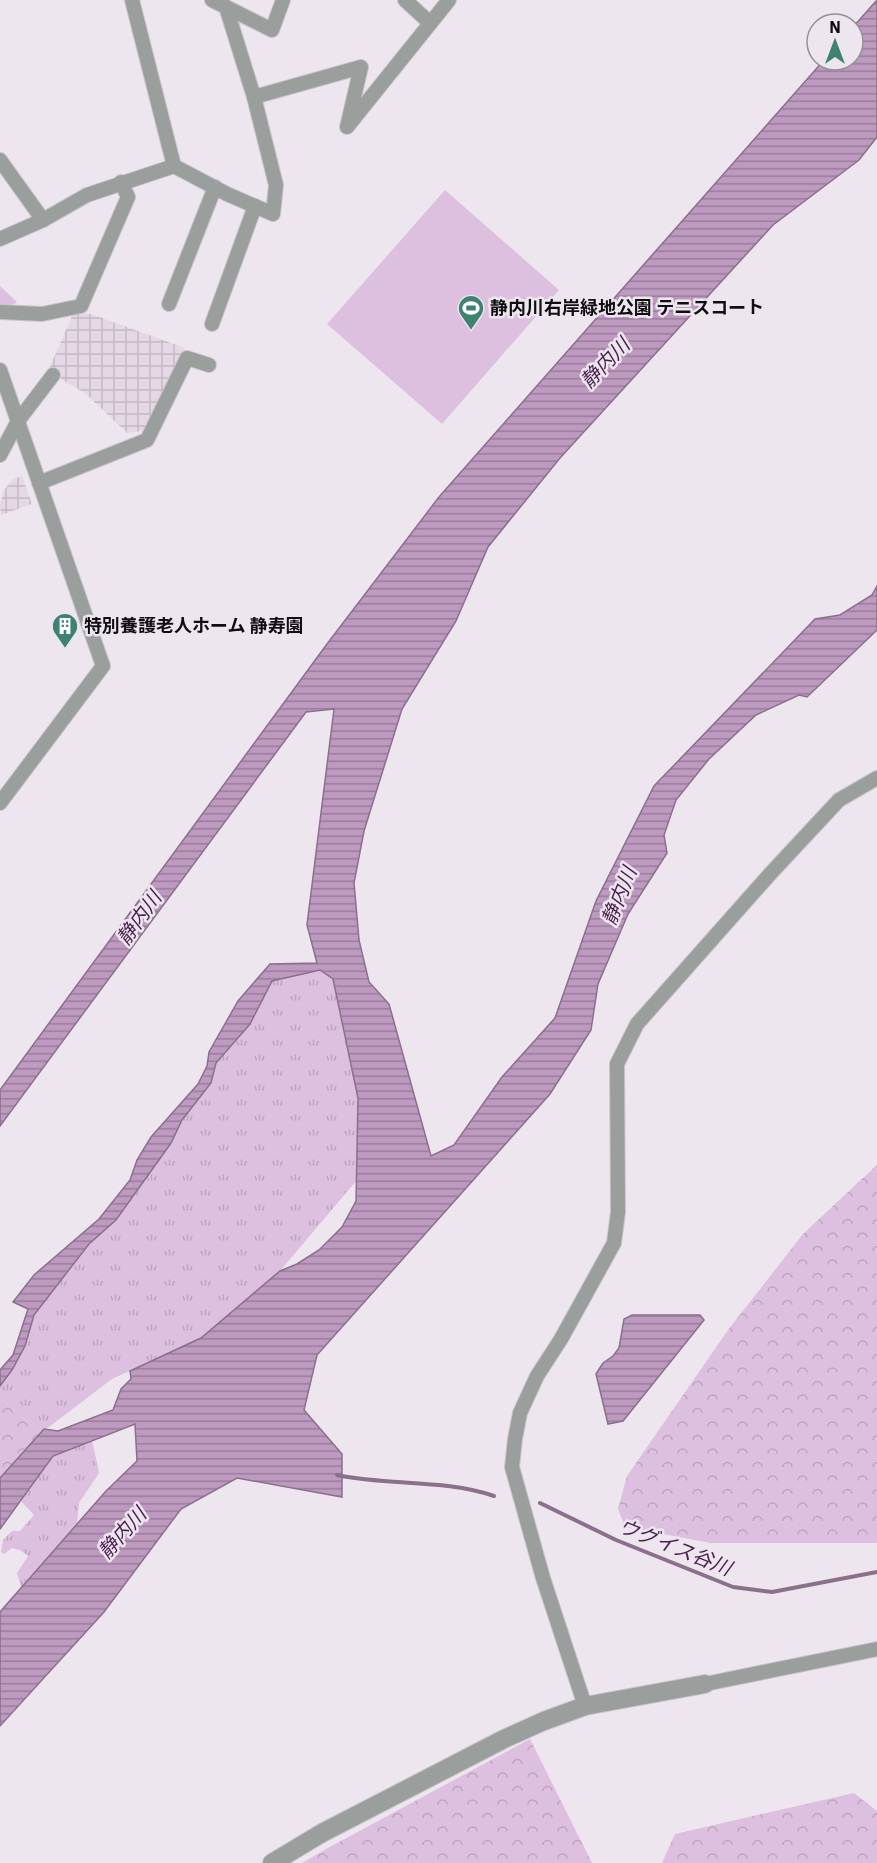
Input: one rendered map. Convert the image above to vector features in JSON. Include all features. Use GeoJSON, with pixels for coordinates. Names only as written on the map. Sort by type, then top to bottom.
{"type":"FeatureCollection","features":[{"type":"Feature","properties":{"kind":"street"},"geometry":{"type":"LineString","coordinates":[[132,0],[174,166]]}},
{"type":"Feature","properties":{"kind":"street"},"geometry":{"type":"LineString","coordinates":[[212,0],[272,30],[283,0]]}},
{"type":"Feature","properties":{"kind":"street"},"geometry":{"type":"LineString","coordinates":[[405,0],[430,23]]}},
{"type":"Feature","properties":{"kind":"street"},"geometry":{"type":"LineString","coordinates":[[254,97],[361,67],[347,127],[449,0]]}},
{"type":"Feature","properties":{"kind":"street"},"geometry":{"type":"LineString","coordinates":[[0,239],[43,220],[87,195],[174,166],[273,214],[276,185],[254,97],[226,7]]}},
{"type":"Feature","properties":{"kind":"street"},"geometry":{"type":"LineString","coordinates":[[0,160],[43,220]]}},
{"type":"Feature","properties":{"kind":"street"},"geometry":{"type":"LineString","coordinates":[[0,312],[42,314],[81,306],[128,197],[121,182]]}},
{"type":"Feature","properties":{"kind":"street"},"geometry":{"type":"LineString","coordinates":[[169,304],[215,187]]}},
{"type":"Feature","properties":{"kind":"street"},"geometry":{"type":"LineString","coordinates":[[212,324],[255,206]]}},
{"type":"Feature","properties":{"kind":"street"},"geometry":{"type":"LineString","coordinates":[[39,483],[147,440],[187,358],[209,365]]}},
{"type":"Feature","properties":{"kind":"street"},"geometry":{"type":"LineString","coordinates":[[0,370],[103,666],[0,803]]}},
{"type":"Feature","properties":{"kind":"street"},"geometry":{"type":"LineString","coordinates":[[0,455],[18,421],[53,375]]}},
{"type":"Feature","properties":{"kind":"street"},"geometry":{"type":"LineString","coordinates":[[585,1706],[543,1578],[512,1467],[514,1439],[520,1413],[537,1376],[561,1339],[614,1243],[618,1212],[618,1064],[637,1024],[763,883],[839,800],[877,778]]}},
{"type":"Feature","properties":{"kind":"street"},"geometry":{"type":"LineString","coordinates":[[272,1863],[322,1833],[544,1720],[585,1706],[877,1649]]}},
{"type":"Feature","properties":{"kind":"shaded area"},"geometry":{"type":"Polygon","coordinates":[[[73,314],[91,314],[185,348],[148,430],[127,433],[86,394],[48,371],[73,314]]]}},
{"type":"Feature","properties":{"kind":"shaded area"},"geometry":{"type":"Polygon","coordinates":[[[22,476],[32,504],[1,515],[3,491],[13,479],[22,476]]]}},
{"type":"Feature","properties":{"kind":"green space"},"geometry":{"type":"Polygon","coordinates":[[[445,190],[559,290],[442,424],[327,324],[445,190]]]}},
{"type":"Feature","properties":{"kind":"green space"},"geometry":{"type":"Polygon","coordinates":[[[0,286],[17,302],[11,306],[0,305],[0,286]]]}},
{"type":"Feature","properties":{"kind":"green space"},"geometry":{"type":"Polygon","coordinates":[[[320,970],[333,979],[358,1098],[357,1180],[280,1271],[201,1338],[112,1379],[41,1433],[0,1398],[0,1386],[25,1346],[34,1315],[89,1244],[116,1220],[170,1143],[182,1120],[211,1083],[216,1063],[250,1024],[271,981],[320,970]]]}},
{"type":"Feature","properties":{"kind":"green space"},"geometry":{"type":"Polygon","coordinates":[[[877,1165],[877,1543],[711,1543],[625,1527],[618,1509],[627,1476],[728,1330],[803,1234],[877,1165]]]}},
{"type":"Feature","properties":{"kind":"green space"},"geometry":{"type":"Polygon","coordinates":[[[0,1398],[41,1433],[0,1478],[0,1398]]]}},
{"type":"Feature","properties":{"kind":"green space"},"geometry":{"type":"Polygon","coordinates":[[[92,1440],[99,1473],[79,1503],[77,1523],[21,1587],[17,1573],[28,1556],[12,1548],[4,1554],[1,1552],[3,1540],[12,1531],[20,1531],[34,1515],[20,1500],[53,1456],[92,1440]]]}},
{"type":"Feature","properties":{"kind":"green space"},"geometry":{"type":"Polygon","coordinates":[[[530,1739],[592,1863],[302,1863],[326,1849],[530,1739]]]}},
{"type":"Feature","properties":{"kind":"green space"},"geometry":{"type":"Polygon","coordinates":[[[854,1793],[877,1811],[877,1863],[662,1863],[675,1834],[854,1793]]]}},
{"type":"Feature","properties":{"kind":"water","name":"静内川"},"geometry":{"type":"Polygon","coordinates":[[[877,0],[877,137],[859,160],[773,225],[560,458],[488,547],[456,621],[402,709],[364,831],[354,883],[359,940],[369,982],[389,1004],[431,1156],[454,1145],[502,1077],[555,1018],[596,901],[654,786],[815,619],[840,615],[872,595],[877,586],[877,630],[807,697],[799,695],[756,715],[709,759],[676,800],[664,835],[667,853],[628,914],[598,984],[591,1030],[550,1094],[317,1355],[304,1410],[342,1454],[342,1497],[237,1478],[181,1509],[104,1612],[0,1726],[0,1612],[106,1491],[137,1461],[135,1424],[53,1456],[0,1529],[0,1478],[44,1429],[58,1431],[113,1410],[121,1389],[131,1379],[130,1371],[201,1338],[280,1271],[297,1264],[319,1250],[342,1227],[356,1201],[358,1098],[333,979],[320,970],[272,981],[250,1024],[216,1063],[211,1083],[182,1120],[171,1143],[116,1220],[89,1244],[34,1315],[25,1346],[0,1386],[0,1370],[13,1355],[28,1309],[13,1302],[34,1275],[99,1219],[130,1180],[137,1160],[151,1137],[198,1084],[207,1066],[209,1052],[238,1001],[270,964],[317,963],[307,925],[334,709],[306,712],[0,1126],[0,1090],[327,644],[439,497],[813,72],[865,72],[865,14],[877,0]]]}},
{"type":"Feature","properties":{"kind":"water"},"geometry":{"type":"Polygon","coordinates":[[[632,1315],[700,1315],[704,1320],[623,1421],[608,1424],[596,1374],[603,1363],[619,1348],[624,1319],[632,1315]]]}},
{"type":"Feature","properties":{"kind":"waterway","name":"ウグイス谷川"},"geometry":{"type":"LineString","coordinates":[[337,1475],[376,1481],[456,1487],[494,1496]]}},
{"type":"Feature","properties":{"kind":"waterway","name":"ウグイス谷川"},"geometry":{"type":"LineString","coordinates":[[540,1503],[616,1540],[733,1587],[772,1592],[877,1572]]}},
{"type":"Feature","properties":{"kind":"place","name":"静内川右岸緑地公園 テニスコート"},"geometry":{"type":"Point","coordinates":[471,331]}},
{"type":"Feature","properties":{"kind":"place","name":"特別養護老人ホーム 静寿園"},"geometry":{"type":"Point","coordinates":[65,649]}}]}
